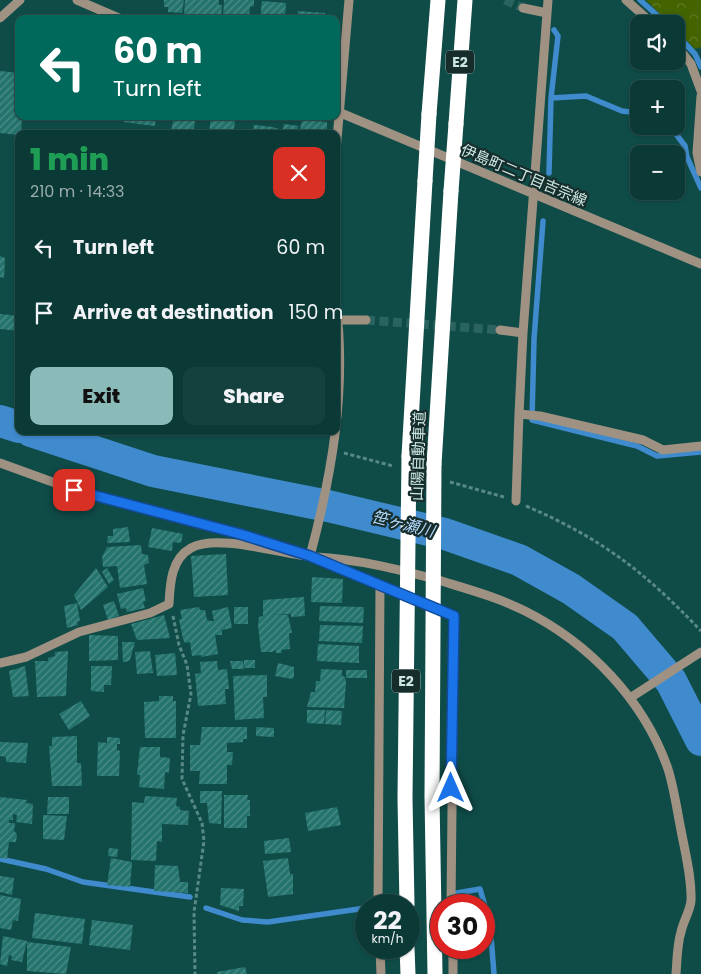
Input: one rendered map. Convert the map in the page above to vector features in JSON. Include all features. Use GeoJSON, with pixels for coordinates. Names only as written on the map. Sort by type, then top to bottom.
{"type":"FeatureCollection","features":[{"type":"Feature","properties":{"kind":"highway","name":"山陽自動車道"},"geometry":{"type":"LineString","coordinates":[[407,894],[404,462],[438,0]]}},
{"type":"Feature","properties":{"kind":"highway","name":"山陽自動車道"},"geometry":{"type":"LineString","coordinates":[[435,974],[432,797],[434,464],[465,0]]}},
{"type":"Feature","properties":{"kind":"highway"},"geometry":{"type":"LineString","coordinates":[[408,959],[408,974]]}},
{"type":"Feature","properties":{"kind":"street"},"geometry":{"type":"LineString","coordinates":[[0,18],[20,0]]}},
{"type":"Feature","properties":{"kind":"street"},"geometry":{"type":"LineString","coordinates":[[76,0],[112,15]]}},
{"type":"Feature","properties":{"kind":"street"},"geometry":{"type":"LineString","coordinates":[[340,102],[350,0]]}},
{"type":"Feature","properties":{"kind":"street"},"geometry":{"type":"LineString","coordinates":[[516,501],[523,333],[548,0]]}},
{"type":"Feature","properties":{"kind":"street"},"geometry":{"type":"LineString","coordinates":[[626,0],[643,15]]}},
{"type":"Feature","properties":{"kind":"street"},"geometry":{"type":"LineString","coordinates":[[523,8],[547,13]]}},
{"type":"Feature","properties":{"kind":"street"},"geometry":{"type":"LineString","coordinates":[[685,56],[691,64],[701,91]]}},
{"type":"Feature","properties":{"kind":"street"},"geometry":{"type":"LineString","coordinates":[[701,96],[696,153],[701,172]]}},
{"type":"Feature","properties":{"kind":"street","name":"伊島町二丁目吉宗線"},"geometry":{"type":"LineString","coordinates":[[340,112],[701,264]]}},
{"type":"Feature","properties":{"kind":"street"},"geometry":{"type":"LineString","coordinates":[[340,320],[366,320]]}},
{"type":"Feature","properties":{"kind":"street"},"geometry":{"type":"LineString","coordinates":[[500,330],[523,333]]}},
{"type":"Feature","properties":{"kind":"street"},"geometry":{"type":"LineString","coordinates":[[340,340],[340,363]]}},
{"type":"Feature","properties":{"kind":"street"},"geometry":{"type":"LineString","coordinates":[[519,414],[532,415],[643,440],[663,450],[701,446]]}},
{"type":"Feature","properties":{"kind":"street"},"geometry":{"type":"LineString","coordinates":[[310,556],[333,453],[334,435]]}},
{"type":"Feature","properties":{"kind":"street"},"geometry":{"type":"LineString","coordinates":[[0,463],[91,496],[240,534],[310,556],[454,616],[451,894]]}},
{"type":"Feature","properties":{"kind":"street"},"geometry":{"type":"LineString","coordinates":[[0,662],[26,657],[79,632],[150,613],[169,604],[170,580],[174,567],[182,555],[191,548],[203,544],[237,544],[388,566],[486,594],[526,611],[582,648],[602,665],[630,698],[653,736],[668,769],[685,852],[691,902],[680,934],[676,974]]}},
{"type":"Feature","properties":{"kind":"street"},"geometry":{"type":"LineString","coordinates":[[378,894],[380,585]]}},
{"type":"Feature","properties":{"kind":"street"},"geometry":{"type":"LineString","coordinates":[[630,698],[701,652]]}},
{"type":"Feature","properties":{"kind":"street"},"geometry":{"type":"LineString","coordinates":[[381,959],[382,974]]}},
{"type":"Feature","properties":{"kind":"street"},"geometry":{"type":"LineString","coordinates":[[453,959],[454,974]]}},
{"type":"Feature","properties":{"kind":"path"},"geometry":{"type":"LineString","coordinates":[[333,453],[404,462]]}},
{"type":"Feature","properties":{"kind":"path"},"geometry":{"type":"LineString","coordinates":[[448,481],[516,501],[588,536],[630,563],[667,595],[701,631]]}},
{"type":"Feature","properties":{"kind":"path"},"geometry":{"type":"LineString","coordinates":[[169,604],[179,645],[187,665],[191,694],[183,735],[182,779],[202,823],[204,841],[194,912],[196,974]]}},
{"type":"Feature","properties":{"kind":"green space"},"geometry":{"type":"Polygon","coordinates":[[[646,0],[701,0],[701,47],[695,49],[685,39],[685,15],[661,15],[646,0]]]}},
{"type":"Feature","properties":{"kind":"building"},"geometry":{"type":"Polygon","coordinates":[[[164,0],[184,0],[182,13],[168,12],[168,7],[164,7],[164,0]]]}},
{"type":"Feature","properties":{"kind":"building"},"geometry":{"type":"Polygon","coordinates":[[[185,0],[219,0],[219,5],[222,5],[221,15],[184,15],[185,0]]]}},
{"type":"Feature","properties":{"kind":"building"},"geometry":{"type":"Polygon","coordinates":[[[224,0],[254,0],[254,6],[250,7],[249,15],[223,15],[224,0]]]}},
{"type":"Feature","properties":{"kind":"building"},"geometry":{"type":"Polygon","coordinates":[[[262,1],[286,3],[285,15],[260,15],[262,1]]]}},
{"type":"Feature","properties":{"kind":"building"},"geometry":{"type":"Polygon","coordinates":[[[298,11],[325,13],[325,15],[298,15],[298,11]]]}},
{"type":"Feature","properties":{"kind":"building"},"geometry":{"type":"Polygon","coordinates":[[[0,71],[15,73],[15,120],[22,120],[21,130],[15,130],[15,135],[0,133],[0,71]]]}},
{"type":"Feature","properties":{"kind":"building"},"geometry":{"type":"Polygon","coordinates":[[[123,120],[156,120],[155,126],[123,122],[123,120]]]}},
{"type":"Feature","properties":{"kind":"building"},"geometry":{"type":"Polygon","coordinates":[[[173,120],[195,120],[194,130],[171,130],[173,120]]]}},
{"type":"Feature","properties":{"kind":"building"},"geometry":{"type":"Polygon","coordinates":[[[211,120],[235,120],[234,130],[209,130],[211,120]]]}},
{"type":"Feature","properties":{"kind":"building"},"geometry":{"type":"Polygon","coordinates":[[[302,120],[327,122],[327,130],[300,130],[302,120]]]}},
{"type":"Feature","properties":{"kind":"building"},"geometry":{"type":"Polygon","coordinates":[[[284,124],[298,126],[298,130],[283,130],[284,124]]]}},
{"type":"Feature","properties":{"kind":"building"},"geometry":{"type":"Polygon","coordinates":[[[254,125],[281,130],[253,130],[254,125]]]}},
{"type":"Feature","properties":{"kind":"building"},"geometry":{"type":"Polygon","coordinates":[[[0,256],[5,258],[4,278],[0,277],[0,256]]]}},
{"type":"Feature","properties":{"kind":"building"},"geometry":{"type":"Polygon","coordinates":[[[0,314],[15,316],[15,331],[0,329],[0,314]]]}},
{"type":"Feature","properties":{"kind":"building"},"geometry":{"type":"Polygon","coordinates":[[[128,527],[130,542],[107,543],[108,536],[113,536],[113,529],[128,527]]]}},
{"type":"Feature","properties":{"kind":"building"},"geometry":{"type":"Polygon","coordinates":[[[152,528],[183,534],[181,543],[173,542],[172,551],[148,547],[152,528]]]}},
{"type":"Feature","properties":{"kind":"building"},"geometry":{"type":"Polygon","coordinates":[[[141,545],[142,554],[148,555],[149,563],[144,565],[147,584],[120,588],[117,566],[103,567],[102,557],[107,547],[141,545]]]}},
{"type":"Feature","properties":{"kind":"building"},"geometry":{"type":"Polygon","coordinates":[[[226,554],[228,595],[194,597],[191,556],[226,554]]]}},
{"type":"Feature","properties":{"kind":"building"},"geometry":{"type":"Polygon","coordinates":[[[96,568],[108,587],[81,610],[74,595],[96,568]]]}},
{"type":"Feature","properties":{"kind":"building"},"geometry":{"type":"Polygon","coordinates":[[[107,568],[114,580],[109,584],[102,572],[107,568]]]}},
{"type":"Feature","properties":{"kind":"building"},"geometry":{"type":"Polygon","coordinates":[[[312,577],[343,579],[342,603],[311,602],[312,577]]]}},
{"type":"Feature","properties":{"kind":"building"},"geometry":{"type":"Polygon","coordinates":[[[143,588],[146,601],[143,602],[145,608],[127,612],[126,608],[121,609],[117,594],[143,588]]]}},
{"type":"Feature","properties":{"kind":"building"},"geometry":{"type":"Polygon","coordinates":[[[304,597],[305,616],[291,617],[291,614],[273,615],[288,615],[292,633],[289,633],[290,649],[281,650],[282,653],[276,653],[276,650],[261,652],[258,625],[259,617],[263,616],[263,600],[304,597]]]}},
{"type":"Feature","properties":{"kind":"building"},"geometry":{"type":"Polygon","coordinates":[[[114,601],[119,616],[108,620],[103,605],[114,601]]]}},
{"type":"Feature","properties":{"kind":"building"},"geometry":{"type":"Polygon","coordinates":[[[77,603],[80,621],[77,622],[78,625],[67,628],[64,606],[77,603]]]}},
{"type":"Feature","properties":{"kind":"building"},"geometry":{"type":"Polygon","coordinates":[[[320,606],[364,607],[363,623],[319,621],[320,606]]]}},
{"type":"Feature","properties":{"kind":"building"},"geometry":{"type":"Polygon","coordinates":[[[199,607],[200,610],[205,610],[207,620],[214,621],[212,611],[228,607],[232,628],[222,630],[222,635],[215,635],[218,654],[201,657],[201,655],[192,656],[190,642],[185,643],[183,639],[179,619],[182,619],[180,610],[199,607]]]}},
{"type":"Feature","properties":{"kind":"building"},"geometry":{"type":"Polygon","coordinates":[[[234,607],[248,607],[248,624],[234,624],[234,607]]]}},
{"type":"Feature","properties":{"kind":"building"},"geometry":{"type":"Polygon","coordinates":[[[164,615],[170,638],[137,640],[131,624],[164,615]]]}},
{"type":"Feature","properties":{"kind":"building"},"geometry":{"type":"Polygon","coordinates":[[[320,625],[363,626],[362,643],[319,641],[320,625]]]}},
{"type":"Feature","properties":{"kind":"building"},"geometry":{"type":"Polygon","coordinates":[[[89,635],[118,636],[118,660],[89,661],[89,635]]]}},
{"type":"Feature","properties":{"kind":"building"},"geometry":{"type":"Polygon","coordinates":[[[122,642],[135,642],[130,660],[126,662],[123,662],[122,642]]]}},
{"type":"Feature","properties":{"kind":"building"},"geometry":{"type":"Polygon","coordinates":[[[318,644],[359,646],[359,663],[317,661],[318,644]]]}},
{"type":"Feature","properties":{"kind":"building"},"geometry":{"type":"Polygon","coordinates":[[[68,651],[66,696],[37,697],[35,661],[48,661],[48,658],[55,656],[55,652],[68,651]]]}},
{"type":"Feature","properties":{"kind":"building"},"geometry":{"type":"Polygon","coordinates":[[[150,651],[153,673],[137,674],[135,652],[150,651]]]}},
{"type":"Feature","properties":{"kind":"building"},"geometry":{"type":"Polygon","coordinates":[[[175,653],[177,675],[157,676],[155,655],[175,653]]]}},
{"type":"Feature","properties":{"kind":"building"},"geometry":{"type":"Polygon","coordinates":[[[244,660],[255,660],[255,668],[244,668],[244,660]]]}},
{"type":"Feature","properties":{"kind":"building"},"geometry":{"type":"Polygon","coordinates":[[[217,661],[218,670],[227,669],[229,689],[225,689],[226,704],[198,706],[195,674],[201,673],[200,662],[217,661]]]}},
{"type":"Feature","properties":{"kind":"building"},"geometry":{"type":"Polygon","coordinates":[[[230,661],[243,661],[244,669],[232,669],[230,661]]]}},
{"type":"Feature","properties":{"kind":"building"},"geometry":{"type":"Polygon","coordinates":[[[278,663],[294,667],[294,677],[292,679],[275,676],[278,663]]]}},
{"type":"Feature","properties":{"kind":"building"},"geometry":{"type":"Polygon","coordinates":[[[25,666],[29,696],[13,697],[9,671],[25,666]]]}},
{"type":"Feature","properties":{"kind":"building"},"geometry":{"type":"Polygon","coordinates":[[[91,666],[112,666],[111,685],[104,685],[104,692],[91,691],[91,666]]]}},
{"type":"Feature","properties":{"kind":"building"},"geometry":{"type":"Polygon","coordinates":[[[321,669],[342,670],[342,676],[345,677],[346,683],[344,708],[307,707],[311,692],[315,692],[316,681],[320,681],[321,669]]]}},
{"type":"Feature","properties":{"kind":"building"},"geometry":{"type":"Polygon","coordinates":[[[346,670],[367,670],[367,678],[346,678],[346,670]]]}},
{"type":"Feature","properties":{"kind":"building"},"geometry":{"type":"Polygon","coordinates":[[[267,675],[267,697],[263,697],[264,718],[235,720],[233,676],[267,675]]]}},
{"type":"Feature","properties":{"kind":"building"},"geometry":{"type":"Polygon","coordinates":[[[159,696],[173,696],[173,701],[176,701],[176,738],[145,738],[144,702],[159,701],[159,696]]]}},
{"type":"Feature","properties":{"kind":"building"},"geometry":{"type":"Polygon","coordinates":[[[81,701],[90,716],[69,730],[59,714],[81,701]]]}},
{"type":"Feature","properties":{"kind":"building"},"geometry":{"type":"Polygon","coordinates":[[[307,710],[325,710],[324,724],[307,723],[307,710]]]}},
{"type":"Feature","properties":{"kind":"building"},"geometry":{"type":"Polygon","coordinates":[[[326,710],[342,711],[341,725],[325,724],[326,710]]]}},
{"type":"Feature","properties":{"kind":"building"},"geometry":{"type":"Polygon","coordinates":[[[202,727],[247,727],[247,739],[243,739],[243,742],[227,743],[227,752],[233,752],[232,765],[227,765],[227,784],[199,784],[200,771],[190,771],[190,745],[200,745],[202,727]]]}},
{"type":"Feature","properties":{"kind":"building"},"geometry":{"type":"Polygon","coordinates":[[[256,727],[274,728],[274,737],[256,736],[256,727]]]}},
{"type":"Feature","properties":{"kind":"building"},"geometry":{"type":"Polygon","coordinates":[[[77,736],[77,763],[81,763],[82,786],[52,786],[49,746],[52,746],[52,737],[77,736]]]}},
{"type":"Feature","properties":{"kind":"building"},"geometry":{"type":"Polygon","coordinates":[[[107,737],[120,738],[120,744],[117,744],[117,750],[120,751],[119,776],[97,776],[98,742],[107,743],[107,737]]]}},
{"type":"Feature","properties":{"kind":"building"},"geometry":{"type":"Polygon","coordinates":[[[0,742],[28,743],[26,763],[6,762],[6,757],[0,756],[0,742]]]}},
{"type":"Feature","properties":{"kind":"building"},"geometry":{"type":"Polygon","coordinates":[[[140,747],[160,747],[160,757],[170,758],[169,773],[165,772],[164,789],[139,787],[140,775],[137,775],[140,747]]]}},
{"type":"Feature","properties":{"kind":"building"},"geometry":{"type":"Polygon","coordinates":[[[200,791],[222,791],[221,824],[209,823],[207,803],[200,803],[200,791]]]}},
{"type":"Feature","properties":{"kind":"building"},"geometry":{"type":"Polygon","coordinates":[[[224,795],[248,795],[247,800],[250,800],[250,816],[247,816],[247,828],[224,828],[224,795]]]}},
{"type":"Feature","properties":{"kind":"building"},"geometry":{"type":"Polygon","coordinates":[[[145,796],[177,798],[176,806],[180,807],[180,810],[189,811],[188,825],[162,824],[162,842],[157,841],[156,861],[131,860],[132,802],[144,803],[145,796]]]}},
{"type":"Feature","properties":{"kind":"building"},"geometry":{"type":"Polygon","coordinates":[[[0,797],[27,800],[26,803],[33,804],[32,824],[16,822],[17,815],[13,814],[13,820],[9,820],[9,823],[15,823],[14,831],[17,834],[16,842],[9,842],[7,859],[0,858],[0,797]]]}},
{"type":"Feature","properties":{"kind":"building"},"geometry":{"type":"Polygon","coordinates":[[[48,797],[69,797],[69,814],[47,814],[48,797]]]}},
{"type":"Feature","properties":{"kind":"building"},"geometry":{"type":"Polygon","coordinates":[[[337,807],[341,825],[308,831],[305,813],[337,807]]]}},
{"type":"Feature","properties":{"kind":"building"},"geometry":{"type":"Polygon","coordinates":[[[43,815],[67,816],[64,840],[43,839],[43,815]]]}},
{"type":"Feature","properties":{"kind":"building"},"geometry":{"type":"Polygon","coordinates":[[[289,838],[291,852],[265,854],[264,841],[289,838]]]}},
{"type":"Feature","properties":{"kind":"building"},"geometry":{"type":"Polygon","coordinates":[[[109,848],[118,849],[117,857],[108,856],[109,848]]]}},
{"type":"Feature","properties":{"kind":"building"},"geometry":{"type":"Polygon","coordinates":[[[111,858],[132,862],[130,887],[107,885],[111,858]]]}},
{"type":"Feature","properties":{"kind":"building"},"geometry":{"type":"Polygon","coordinates":[[[288,858],[290,874],[293,874],[293,894],[268,897],[263,861],[288,858]]]}},
{"type":"Feature","properties":{"kind":"building"},"geometry":{"type":"Polygon","coordinates":[[[155,865],[178,866],[180,882],[188,882],[188,893],[154,891],[155,865]]]}},
{"type":"Feature","properties":{"kind":"building"},"geometry":{"type":"Polygon","coordinates":[[[0,876],[14,878],[12,895],[0,892],[0,876]]]}},
{"type":"Feature","properties":{"kind":"building"},"geometry":{"type":"Polygon","coordinates":[[[221,888],[244,889],[243,906],[239,906],[239,911],[220,905],[221,888]]]}},
{"type":"Feature","properties":{"kind":"building"},"geometry":{"type":"Polygon","coordinates":[[[0,895],[21,899],[18,921],[13,920],[11,930],[0,928],[0,895]]]}},
{"type":"Feature","properties":{"kind":"building"},"geometry":{"type":"Polygon","coordinates":[[[35,913],[85,919],[82,944],[32,938],[35,913]]]}},
{"type":"Feature","properties":{"kind":"building"},"geometry":{"type":"Polygon","coordinates":[[[92,920],[133,925],[130,950],[89,945],[92,920]]]}},
{"type":"Feature","properties":{"kind":"building"},"geometry":{"type":"Polygon","coordinates":[[[3,936],[27,941],[22,962],[11,960],[12,956],[9,955],[7,966],[0,964],[3,936]]]}},
{"type":"Feature","properties":{"kind":"building"},"geometry":{"type":"Polygon","coordinates":[[[27,942],[71,947],[66,974],[27,971],[27,942]]]}},
{"type":"Feature","properties":{"kind":"building"},"geometry":{"type":"Polygon","coordinates":[[[245,967],[247,974],[217,974],[217,972],[245,967]]]}},
{"type":"Feature","properties":{"kind":"waterway"},"geometry":{"type":"LineString","coordinates":[[640,0],[657,15]]}},
{"type":"Feature","properties":{"kind":"waterway"},"geometry":{"type":"LineString","coordinates":[[549,173],[551,98],[558,36],[554,30]]}},
{"type":"Feature","properties":{"kind":"waterway"},"geometry":{"type":"LineString","coordinates":[[685,43],[695,54],[701,67]]}},
{"type":"Feature","properties":{"kind":"waterway"},"geometry":{"type":"LineString","coordinates":[[551,98],[586,96],[622,111],[630,112]]}},
{"type":"Feature","properties":{"kind":"waterway"},"geometry":{"type":"LineString","coordinates":[[677,135],[685,146],[687,157],[701,188]]}},
{"type":"Feature","properties":{"kind":"waterway"},"geometry":{"type":"LineString","coordinates":[[543,221],[534,339],[532,420],[637,446],[657,456],[701,452]]}},
{"type":"Feature","properties":{"kind":"waterway","name":"笹ヶ瀬川"},"geometry":{"type":"LineString","coordinates":[[0,421],[15,426]]}},
{"type":"Feature","properties":{"kind":"waterway","name":"笹ヶ瀬川"},"geometry":{"type":"LineString","coordinates":[[43,435],[153,471],[328,506],[445,534],[519,560],[571,589],[625,627],[671,681],[701,740]]}},
{"type":"Feature","properties":{"kind":"waterway"},"geometry":{"type":"LineString","coordinates":[[0,859],[46,869],[83,882],[190,897]]}},
{"type":"Feature","properties":{"kind":"waterway"},"geometry":{"type":"LineString","coordinates":[[457,893],[480,889],[490,923],[494,974]]}},
{"type":"Feature","properties":{"kind":"waterway"},"geometry":{"type":"LineString","coordinates":[[206,908],[242,920],[268,922],[355,910]]}},
{"type":"Feature","properties":{"kind":"tunnel"},"geometry":{"type":"LineString","coordinates":[[505,0],[523,8]]}},
{"type":"Feature","properties":{"kind":"tunnel"},"geometry":{"type":"LineString","coordinates":[[366,320],[500,330]]}},
{"type":"Feature","properties":{"kind":"route"},"geometry":{"type":"LineString","coordinates":[[74,490],[240,534],[310,556],[334,568],[454,616],[451,788]]}}]}
